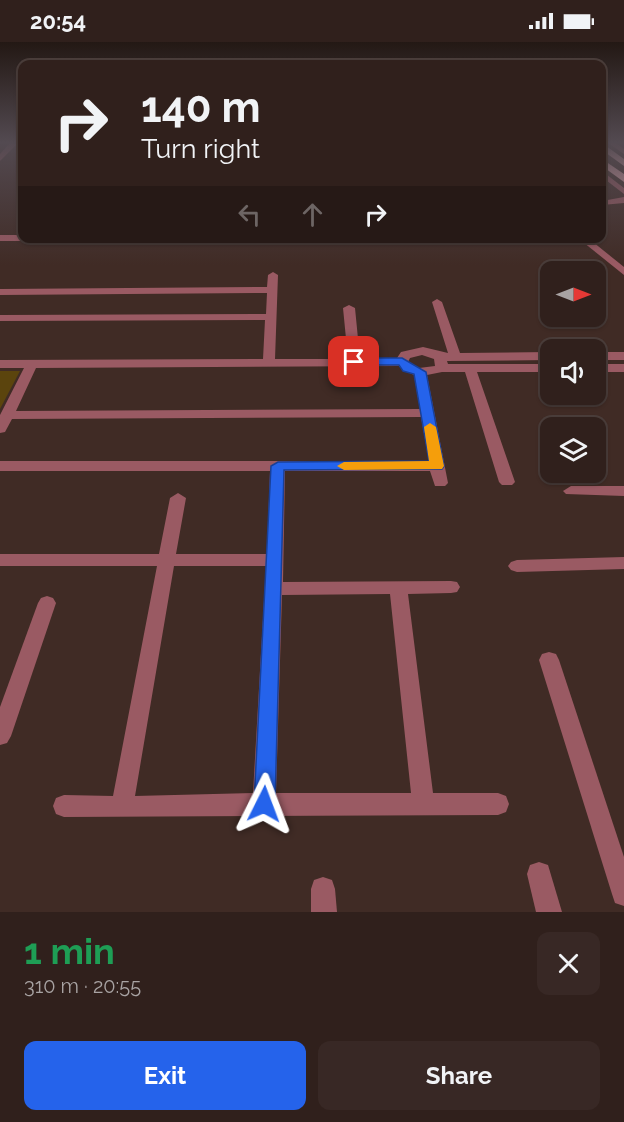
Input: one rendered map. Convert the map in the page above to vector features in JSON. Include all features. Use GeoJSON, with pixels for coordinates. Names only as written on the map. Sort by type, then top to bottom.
{"type":"FeatureCollection","features":[{"type":"Feature","properties":{"kind":"street"},"geometry":{"type":"LineString","coordinates":[[606,202],[624,200]]}},
{"type":"Feature","properties":{"kind":"street"},"geometry":{"type":"LineString","coordinates":[[0,238],[18,238]]}},
{"type":"Feature","properties":{"kind":"street"},"geometry":{"type":"LineString","coordinates":[[588,243],[624,272]]}},
{"type":"Feature","properties":{"kind":"street"},"geometry":{"type":"LineString","coordinates":[[268,363],[273,275]]}},
{"type":"Feature","properties":{"kind":"street"},"geometry":{"type":"LineString","coordinates":[[1,293],[273,290]]}},
{"type":"Feature","properties":{"kind":"street"},"geometry":{"type":"LineString","coordinates":[[437,302],[455,357]]}},
{"type":"Feature","properties":{"kind":"street"},"geometry":{"type":"LineString","coordinates":[[349,308],[354,362]]}},
{"type":"Feature","properties":{"kind":"street"},"geometry":{"type":"LineString","coordinates":[[0,318],[271,317]]}},
{"type":"Feature","properties":{"kind":"street"},"geometry":{"type":"LineString","coordinates":[[402,362],[405,355],[430,352],[440,363],[470,368],[540,368]]}},
{"type":"Feature","properties":{"kind":"street"},"geometry":{"type":"LineString","coordinates":[[402,362],[407,368],[420,372],[455,357],[540,356]]}},
{"type":"Feature","properties":{"kind":"street"},"geometry":{"type":"LineString","coordinates":[[606,356],[624,356]]}},
{"type":"Feature","properties":{"kind":"street"},"geometry":{"type":"LineString","coordinates":[[0,364],[402,362]]}},
{"type":"Feature","properties":{"kind":"street"},"geometry":{"type":"LineString","coordinates":[[0,429],[32,364]]}},
{"type":"Feature","properties":{"kind":"street"},"geometry":{"type":"LineString","coordinates":[[470,368],[507,482]]}},
{"type":"Feature","properties":{"kind":"street"},"geometry":{"type":"LineString","coordinates":[[606,368],[624,368]]}},
{"type":"Feature","properties":{"kind":"street"},"geometry":{"type":"LineString","coordinates":[[420,372],[440,483]]}},
{"type":"Feature","properties":{"kind":"street"},"geometry":{"type":"LineString","coordinates":[[7,415],[427,413]]}},
{"type":"Feature","properties":{"kind":"street"},"geometry":{"type":"LineString","coordinates":[[0,466],[437,466]]}},
{"type":"Feature","properties":{"kind":"street"},"geometry":{"type":"LineString","coordinates":[[264,804],[278,466]]}},
{"type":"Feature","properties":{"kind":"street"},"geometry":{"type":"LineString","coordinates":[[571,491],[624,491]]}},
{"type":"Feature","properties":{"kind":"street"},"geometry":{"type":"LineString","coordinates":[[122,807],[178,498]]}},
{"type":"Feature","properties":{"kind":"street"},"geometry":{"type":"LineString","coordinates":[[0,560],[275,560]]}},
{"type":"Feature","properties":{"kind":"street"},"geometry":{"type":"LineString","coordinates":[[517,566],[624,563]]}},
{"type":"Feature","properties":{"kind":"street"},"geometry":{"type":"LineString","coordinates":[[274,589],[451,587]]}},
{"type":"Feature","properties":{"kind":"street"},"geometry":{"type":"LineString","coordinates":[[398,588],[423,804]]}},
{"type":"Feature","properties":{"kind":"street"},"geometry":{"type":"LineString","coordinates":[[0,736],[47,603]]}},
{"type":"Feature","properties":{"kind":"street"},"geometry":{"type":"LineString","coordinates":[[549,660],[624,894]]}},
{"type":"Feature","properties":{"kind":"street"},"geometry":{"type":"LineString","coordinates":[[64,806],[498,804]]}},
{"type":"Feature","properties":{"kind":"street"},"geometry":{"type":"LineString","coordinates":[[539,874],[549,912]]}},
{"type":"Feature","properties":{"kind":"shaded area"},"geometry":{"type":"Polygon","coordinates":[[[0,371],[20,371],[0,409],[0,371]]]}},
{"type":"Feature","properties":{"kind":"slow traffic"},"geometry":{"type":"LineString","coordinates":[[344,466],[437,466],[430,427]]}},
{"type":"Feature","properties":{"kind":"route"},"geometry":{"type":"LineString","coordinates":[[264,804],[278,466],[437,466],[420,372],[407,368],[402,362],[354,362]]}}]}
